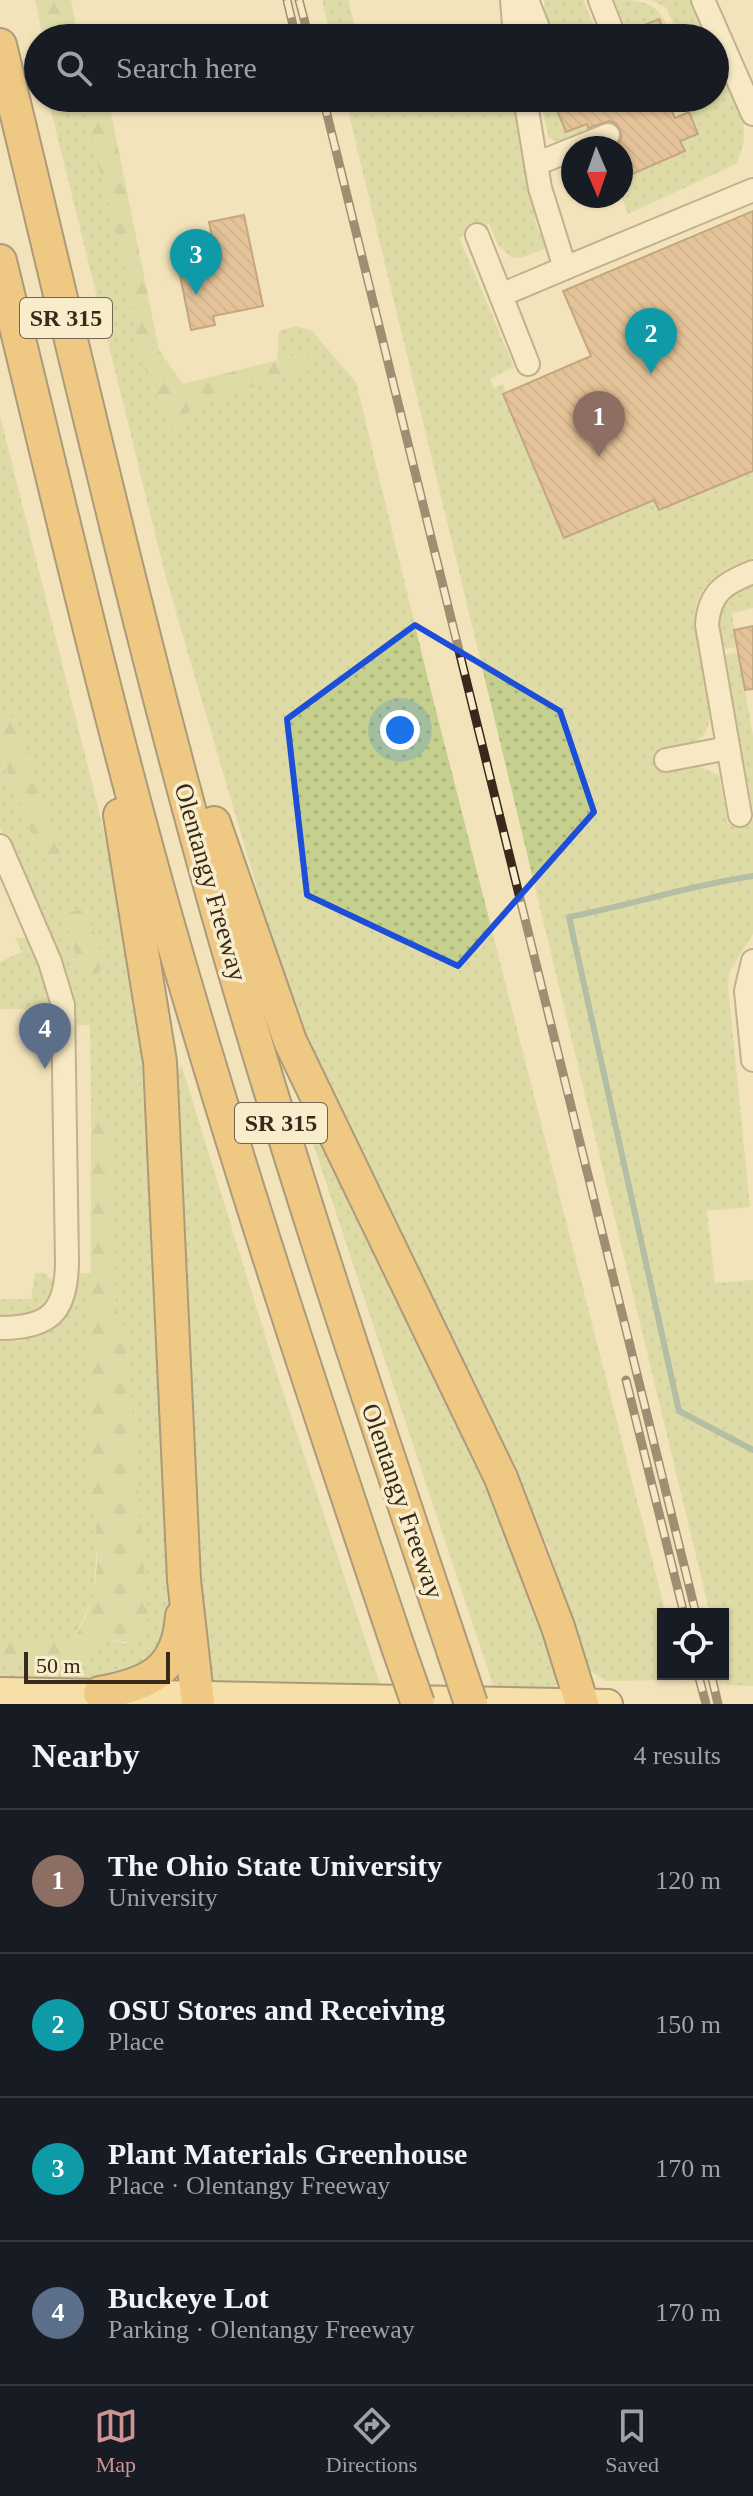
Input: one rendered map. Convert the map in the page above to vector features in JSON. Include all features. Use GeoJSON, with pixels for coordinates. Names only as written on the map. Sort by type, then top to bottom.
{"type":"FeatureCollection","features":[{"type":"Feature","properties":{"kind":"highway","name":"Olentangy Freeway"},"geometry":{"type":"LineString","coordinates":[[0,45],[132,590],[216,906],[320,1254],[471,1704]]}},
{"type":"Feature","properties":{"kind":"highway","name":"Olentangy Freeway"},"geometry":{"type":"LineString","coordinates":[[0,261],[83,602],[167,920],[267,1254],[418,1704]]}},
{"type":"Feature","properties":{"kind":"highway"},"geometry":{"type":"LineString","coordinates":[[132,590],[290,1041],[501,1478],[558,1627],[582,1704]]}},
{"type":"Feature","properties":{"kind":"highway"},"geometry":{"type":"LineString","coordinates":[[83,602],[160,1062],[184,1580],[198,1700]]}},
{"type":"Feature","properties":{"kind":"highway"},"geometry":{"type":"LineString","coordinates":[[100,1693],[133,1687],[155,1677],[170,1660],[182,1622],[184,1580]]}},
{"type":"Feature","properties":{"kind":"main road"},"geometry":{"type":"LineString","coordinates":[[0,1692],[100,1693],[198,1700],[608,1704]]}},
{"type":"Feature","properties":{"kind":"lane"},"geometry":{"type":"LineString","coordinates":[[512,0],[514,24]]}},
{"type":"Feature","properties":{"kind":"lane"},"geometry":{"type":"LineString","coordinates":[[527,0],[536,24]]}},
{"type":"Feature","properties":{"kind":"lane"},"geometry":{"type":"LineString","coordinates":[[600,0],[609,24]]}},
{"type":"Feature","properties":{"kind":"lane"},"geometry":{"type":"LineString","coordinates":[[703,0],[714,24]]}},
{"type":"Feature","properties":{"kind":"lane"},"geometry":{"type":"LineString","coordinates":[[729,59],[753,114]]}},
{"type":"Feature","properties":{"kind":"lane"},"geometry":{"type":"LineString","coordinates":[[527,112],[551,231],[565,268]]}},
{"type":"Feature","properties":{"kind":"lane"},"geometry":{"type":"LineString","coordinates":[[536,164],[561,154]]}},
{"type":"Feature","properties":{"kind":"lane"},"geometry":{"type":"LineString","coordinates":[[501,295],[753,190]]}},
{"type":"Feature","properties":{"kind":"lane"},"geometry":{"type":"LineString","coordinates":[[477,235],[528,364]]}},
{"type":"Feature","properties":{"kind":"lane"},"geometry":{"type":"LineString","coordinates":[[740,815],[707,639],[708,610],[717,590],[753,572]]}},
{"type":"Feature","properties":{"kind":"lane"},"geometry":{"type":"LineString","coordinates":[[666,760],[728,748]]}},
{"type":"Feature","properties":{"kind":"lane"},"geometry":{"type":"LineString","coordinates":[[0,846],[50,962],[63,1005],[67,1263],[65,1297],[56,1311],[39,1324],[0,1328]]}},
{"type":"Feature","properties":{"kind":"lane"},"geometry":{"type":"LineString","coordinates":[[753,961],[746,991],[753,1060]]}},
{"type":"Feature","properties":{"kind":"highlighted area"},"geometry":{"type":"Polygon","coordinates":[[[415,625],[560,711],[594,812],[458,966],[307,895],[287,719],[415,625]]]}},
{"type":"Feature","properties":{"kind":"green space"},"geometry":{"type":"Polygon","coordinates":[[[35,0],[71,0],[75,24],[40,24],[35,0]]]}},
{"type":"Feature","properties":{"kind":"green space"},"geometry":{"type":"Polygon","coordinates":[[[322,0],[348,0],[354,24],[328,24],[322,0]]]}},
{"type":"Feature","properties":{"kind":"green space"},"geometry":{"type":"Polygon","coordinates":[[[544,0],[583,0],[593,24],[549,24],[544,13],[544,0]]]}},
{"type":"Feature","properties":{"kind":"green space"},"geometry":{"type":"Polygon","coordinates":[[[614,0],[636,1],[652,6],[666,24],[661,24],[659,19],[647,24],[624,24],[614,0]]]}},
{"type":"Feature","properties":{"kind":"green space"},"geometry":{"type":"Polygon","coordinates":[[[651,0],[695,0],[705,24],[673,24],[667,8],[651,0]]]}},
{"type":"Feature","properties":{"kind":"green space"},"geometry":{"type":"Polygon","coordinates":[[[729,79],[744,130],[744,141],[736,164],[628,214],[626,208],[633,208],[633,173],[685,152],[680,141],[698,133],[689,112],[729,112],[729,79]]]}},
{"type":"Feature","properties":{"kind":"green space"},"geometry":{"type":"Polygon","coordinates":[[[51,112],[85,112],[126,273],[141,361],[173,430],[194,405],[308,370],[311,357],[301,354],[277,360],[279,331],[297,326],[312,331],[356,382],[429,683],[664,1608],[657,1608],[657,1680],[683,1680],[606,1681],[584,1667],[571,1645],[562,1593],[549,1549],[321,1078],[280,967],[166,578],[51,112]]]}},
{"type":"Feature","properties":{"kind":"green space"},"geometry":{"type":"Polygon","coordinates":[[[85,112],[111,112],[159,350],[183,384],[301,354],[311,357],[308,370],[195,405],[173,430],[141,361],[126,274],[85,112]]]}},
{"type":"Feature","properties":{"kind":"green space"},"geometry":{"type":"Polygon","coordinates":[[[348,112],[520,112],[536,224],[547,248],[512,258],[498,245],[489,224],[459,237],[514,367],[490,379],[494,388],[503,384],[506,392],[503,394],[564,538],[654,500],[659,510],[753,471],[753,558],[715,577],[705,587],[697,604],[695,623],[710,708],[708,725],[697,741],[660,751],[663,770],[695,764],[719,775],[728,824],[753,820],[753,934],[730,971],[728,985],[750,1207],[707,1211],[715,1283],[753,1280],[753,1686],[727,1685],[729,1608],[709,1608],[348,112]]]}},
{"type":"Feature","properties":{"kind":"green space"},"geometry":{"type":"Polygon","coordinates":[[[543,112],[573,112],[590,132],[579,136],[561,136],[561,143],[549,138],[543,112]]]}},
{"type":"Feature","properties":{"kind":"green space"},"geometry":{"type":"Polygon","coordinates":[[[0,416],[105,835],[139,1019],[173,1626],[153,1668],[99,1680],[0,1681],[0,1664],[77,1658],[103,1639],[126,1644],[137,1506],[126,1333],[116,1307],[110,1124],[91,1112],[90,1025],[73,1025],[0,827],[0,751],[41,859],[60,849],[40,792],[3,713],[0,714],[0,416]],[[64,918],[82,975],[105,960],[64,918]]]}},
{"type":"Feature","properties":{"kind":"green space"},"geometry":{"type":"Polygon","coordinates":[[[753,585],[753,608],[732,613],[737,647],[723,649],[720,626],[722,609],[732,597],[753,585]]]}},
{"type":"Feature","properties":{"kind":"green space"},"geometry":{"type":"Polygon","coordinates":[[[738,652],[753,735],[753,810],[724,655],[738,652]]]}},
{"type":"Feature","properties":{"kind":"green space"},"geometry":{"type":"Polygon","coordinates":[[[10,713],[17,722],[60,849],[60,857],[55,861],[41,859],[0,751],[0,714],[10,713]]]}},
{"type":"Feature","properties":{"kind":"green space"},"geometry":{"type":"Polygon","coordinates":[[[85,909],[105,960],[97,977],[82,975],[64,917],[73,911],[85,909]]]}},
{"type":"Feature","properties":{"kind":"green space"},"geometry":{"type":"Polygon","coordinates":[[[15,937],[26,939],[48,992],[49,1020],[42,1027],[41,1009],[0,1009],[0,962],[22,952],[15,937]]]}},
{"type":"Feature","properties":{"kind":"green space"},"geometry":{"type":"Polygon","coordinates":[[[182,1067],[269,1348],[382,1690],[210,1684],[202,1677],[176,1070],[182,1067]]]}},
{"type":"Feature","properties":{"kind":"green space"},"geometry":{"type":"Polygon","coordinates":[[[307,1107],[485,1471],[558,1672],[556,1686],[545,1692],[495,1691],[302,1110],[307,1107]]]}},
{"type":"Feature","properties":{"kind":"green space"},"geometry":{"type":"Polygon","coordinates":[[[91,1112],[110,1124],[116,1307],[126,1333],[148,1616],[144,1632],[131,1643],[103,1639],[77,1658],[0,1664],[0,1643],[63,1642],[74,1638],[90,1605],[94,1587],[97,1550],[90,1494],[91,1112]]]}},
{"type":"Feature","properties":{"kind":"green space"},"geometry":{"type":"Polygon","coordinates":[[[35,1273],[45,1273],[53,1280],[48,1300],[28,1314],[0,1318],[0,1299],[31,1299],[35,1273]]]}},
{"type":"Feature","properties":{"kind":"green space"},"geometry":{"type":"Polygon","coordinates":[[[72,1273],[93,1273],[90,1494],[98,1536],[93,1598],[74,1638],[63,1642],[0,1643],[0,1341],[21,1341],[55,1325],[72,1273]]]}},
{"type":"Feature","properties":{"kind":"building"},"geometry":{"type":"Polygon","coordinates":[[[558,112],[672,112],[675,118],[689,112],[698,134],[680,141],[685,151],[633,174],[633,136],[622,136],[617,124],[609,121],[588,128],[587,124],[566,132],[558,112]]]}},
{"type":"Feature","properties":{"kind":"building"},"geometry":{"type":"Polygon","coordinates":[[[753,211],[753,471],[659,510],[654,500],[564,538],[503,394],[591,356],[563,291],[753,211]]]}},
{"type":"Feature","properties":{"kind":"building"},"geometry":{"type":"Polygon","coordinates":[[[244,215],[263,306],[213,316],[215,325],[191,330],[178,265],[216,256],[209,222],[244,215]]]}},
{"type":"Feature","properties":{"kind":"building"},"geometry":{"type":"Polygon","coordinates":[[[753,626],[753,689],[745,690],[734,630],[753,626]]]}},
{"type":"Feature","properties":{"kind":"waterway"},"geometry":{"type":"LineString","coordinates":[[753,876],[569,917],[679,1411],[753,1450]]}},
{"type":"Feature","properties":{"kind":"railway"},"geometry":{"type":"LineString","coordinates":[[287,0],[293,24]]}},
{"type":"Feature","properties":{"kind":"railway"},"geometry":{"type":"LineString","coordinates":[[299,0],[305,24]]}},
{"type":"Feature","properties":{"kind":"railway"},"geometry":{"type":"LineString","coordinates":[[326,112],[695,1608]]}},
{"type":"Feature","properties":{"kind":"railway"},"geometry":{"type":"LineString","coordinates":[[626,1380],[683,1608]]}},
{"type":"Feature","properties":{"kind":"railway"},"geometry":{"type":"LineString","coordinates":[[700,1680],[706,1704]]}},
{"type":"Feature","properties":{"kind":"railway"},"geometry":{"type":"LineString","coordinates":[[712,1680],[718,1704]]}},
{"type":"Feature","properties":{"kind":"place","name":"Plant Materials Greenhouse"},"geometry":{"type":"Point","coordinates":[196,295]}},
{"type":"Feature","properties":{"kind":"place","name":"OSU Stores and Receiving"},"geometry":{"type":"Point","coordinates":[651,374]}},
{"type":"Feature","properties":{"kind":"place","name":"The Ohio State University"},"geometry":{"type":"Point","coordinates":[599,457]}},
{"type":"Feature","properties":{"kind":"place","name":"Buckeye Lot"},"geometry":{"type":"Point","coordinates":[45,1069]}}]}
